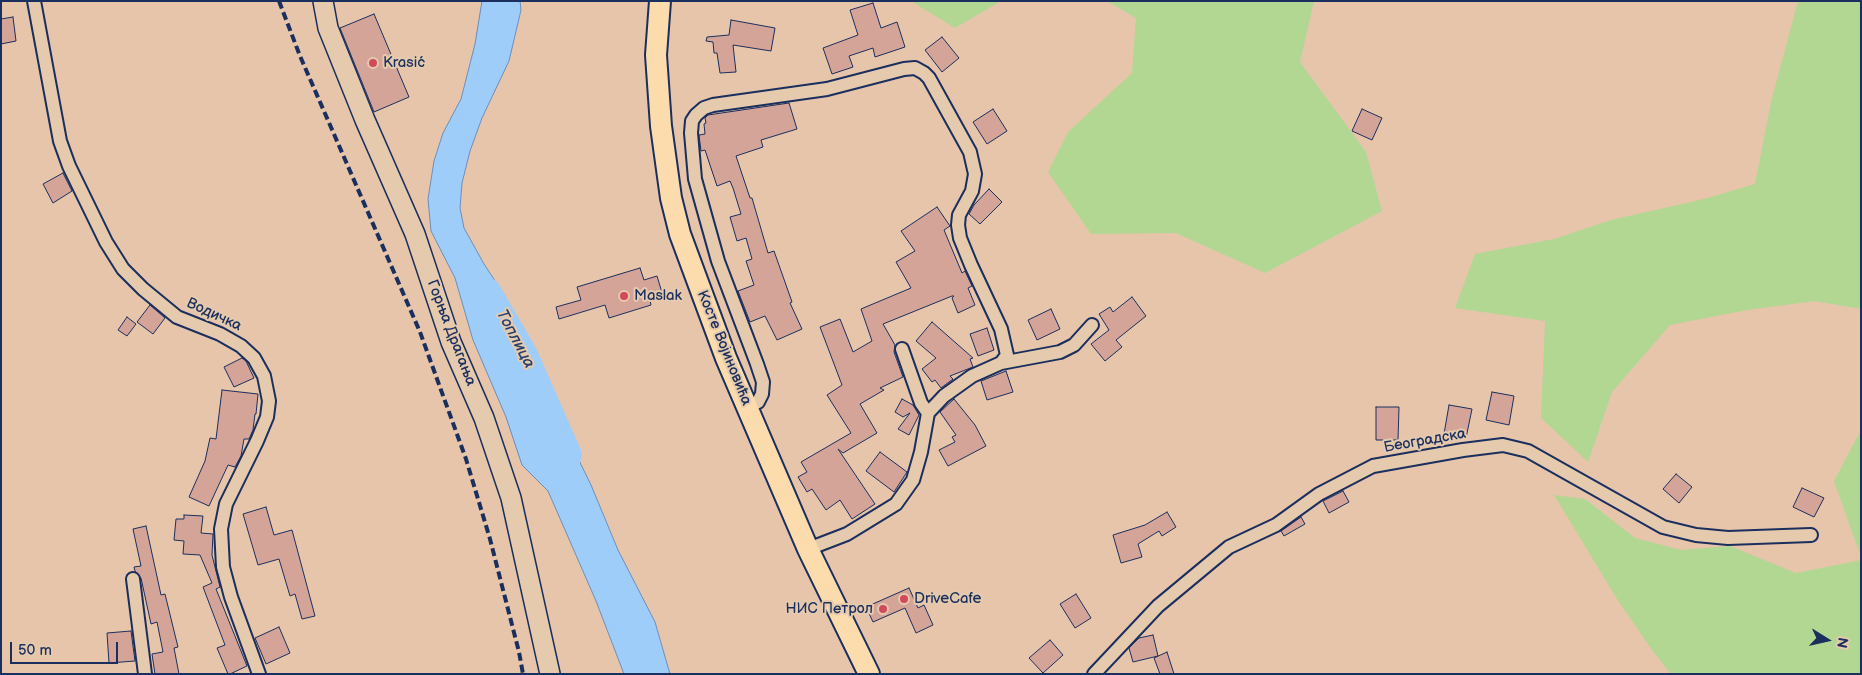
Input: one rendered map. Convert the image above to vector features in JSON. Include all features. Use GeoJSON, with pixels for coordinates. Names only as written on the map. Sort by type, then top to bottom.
{"type":"FeatureCollection","features":[{"type":"Feature","properties":{"kind":"main road","name":"Косте Војиновића"},"geometry":{"type":"LineString","coordinates":[[660,1],[656,56],[662,141],[673,206],[690,262],[726,358],[808,549],[869,674]]}},
{"type":"Feature","properties":{"kind":"street","name":"Водичка"},"geometry":{"type":"LineString","coordinates":[[34,1],[60,141],[69,166],[106,242],[123,269],[144,289],[177,316],[220,334],[240,346],[254,358],[264,376],[269,401],[267,417],[226,504],[221,529],[223,567],[259,674]]}},
{"type":"Feature","properties":{"kind":"street","name":"Горња Драгања"},"geometry":{"type":"LineString","coordinates":[[323,1],[328,28],[365,120],[415,234],[451,342],[487,427],[510,498],[550,674]]}},
{"type":"Feature","properties":{"kind":"street"},"geometry":{"type":"LineString","coordinates":[[747,406],[758,402],[762,394],[763,382],[718,261],[695,178],[690,133],[692,121],[704,108],[713,105],[827,89],[915,68],[924,72],[929,78],[970,152],[975,174],[972,191],[959,215],[958,225],[960,238],[971,265],[1001,329],[1007,355],[1001,363]]}},
{"type":"Feature","properties":{"kind":"street"},"geometry":{"type":"LineString","coordinates":[[808,549],[847,534],[896,504],[913,480],[921,452],[928,412],[944,396],[972,376],[1001,363],[1060,352],[1074,345],[1092,325]]}},
{"type":"Feature","properties":{"kind":"street"},"geometry":{"type":"LineString","coordinates":[[902,349],[921,403],[928,412]]}},
{"type":"Feature","properties":{"kind":"street","name":"Београдска"},"geometry":{"type":"LineString","coordinates":[[1094,674],[1158,606],[1228,547],[1276,525],[1319,494],[1373,466],[1503,445],[1528,451],[1663,527],[1696,535],[1728,538],[1811,535]]}},
{"type":"Feature","properties":{"kind":"street"},"geometry":{"type":"LineString","coordinates":[[133,579],[145,674]]}},
{"type":"Feature","properties":{"kind":"green space"},"geometry":{"type":"Polygon","coordinates":[[[911,1],[1001,1],[955,28],[911,1]]]}},
{"type":"Feature","properties":{"kind":"green space"},"geometry":{"type":"Polygon","coordinates":[[[1107,1],[1314,1],[1300,62],[1366,152],[1382,211],[1265,273],[1176,233],[1091,234],[1048,172],[1068,132],[1132,73],[1136,18],[1107,1]]]}},
{"type":"Feature","properties":{"kind":"green space"},"geometry":{"type":"Polygon","coordinates":[[[1798,1],[1861,1],[1861,309],[1815,301],[1747,310],[1670,325],[1612,392],[1588,462],[1541,418],[1545,321],[1455,308],[1475,254],[1554,239],[1611,220],[1704,199],[1755,184],[1771,102],[1798,1]]]}},
{"type":"Feature","properties":{"kind":"green space"},"geometry":{"type":"Polygon","coordinates":[[[1861,430],[1861,557],[1834,481],[1861,430]]]}},
{"type":"Feature","properties":{"kind":"green space"},"geometry":{"type":"Polygon","coordinates":[[[1554,495],[1585,499],[1635,538],[1681,550],[1730,546],[1796,573],[1861,560],[1861,674],[1671,674],[1617,599],[1554,495]]]}},
{"type":"Feature","properties":{"kind":"water"},"geometry":{"type":"Polygon","coordinates":[[[482,1],[520,1],[521,10],[509,61],[482,118],[470,151],[462,183],[460,208],[464,228],[505,296],[505,327],[547,412],[570,442],[591,485],[618,550],[655,622],[670,674],[624,674],[596,601],[548,491],[522,465],[506,417],[473,340],[455,278],[431,231],[428,199],[434,161],[443,133],[461,99],[475,44],[482,1]]]}},
{"type":"Feature","properties":{"kind":"building"},"geometry":{"type":"Polygon","coordinates":[[[873,3],[881,28],[897,22],[905,47],[875,57],[873,48],[849,56],[853,67],[832,74],[823,48],[858,35],[850,10],[873,3]]]}},
{"type":"Feature","properties":{"kind":"building","name":"Krasić"},"geometry":{"type":"Polygon","coordinates":[[[374,14],[409,97],[374,112],[340,28],[374,14]]]}},
{"type":"Feature","properties":{"kind":"building"},"geometry":{"type":"Polygon","coordinates":[[[13,17],[16,41],[1,44],[1,19],[13,17]]]}},
{"type":"Feature","properties":{"kind":"building"},"geometry":{"type":"Polygon","coordinates":[[[731,20],[775,28],[771,51],[733,45],[736,72],[720,73],[713,42],[706,41],[707,37],[729,35],[731,20]]]}},
{"type":"Feature","properties":{"kind":"building"},"geometry":{"type":"Polygon","coordinates":[[[942,37],[959,58],[942,72],[925,50],[942,37]]]}},
{"type":"Feature","properties":{"kind":"building"},"geometry":{"type":"Polygon","coordinates":[[[789,103],[797,129],[761,140],[763,147],[736,156],[750,198],[752,198],[768,253],[774,251],[792,302],[790,303],[802,329],[777,340],[765,316],[750,322],[738,291],[754,285],[746,261],[752,259],[746,238],[737,241],[730,217],[741,214],[730,181],[717,186],[705,150],[701,151],[699,135],[705,134],[704,124],[706,123],[705,118],[708,115],[789,103]]]}},
{"type":"Feature","properties":{"kind":"building"},"geometry":{"type":"Polygon","coordinates":[[[993,109],[1007,131],[987,144],[973,122],[993,109]]]}},
{"type":"Feature","properties":{"kind":"building"},"geometry":{"type":"Polygon","coordinates":[[[1362,109],[1382,118],[1372,140],[1352,131],[1362,109]]]}},
{"type":"Feature","properties":{"kind":"building"},"geometry":{"type":"Polygon","coordinates":[[[63,173],[72,191],[53,203],[43,184],[63,173]]]}},
{"type":"Feature","properties":{"kind":"building"},"geometry":{"type":"Polygon","coordinates":[[[989,189],[1002,202],[980,224],[969,214],[974,205],[989,189]]]}},
{"type":"Feature","properties":{"kind":"building"},"geometry":{"type":"Polygon","coordinates":[[[937,207],[950,226],[944,230],[962,273],[965,271],[972,286],[968,288],[975,305],[958,313],[952,298],[954,296],[952,296],[883,324],[895,345],[894,352],[903,377],[880,388],[884,390],[860,404],[877,433],[843,453],[838,449],[875,504],[852,519],[840,500],[826,510],[812,489],[807,492],[798,477],[807,472],[801,462],[851,433],[827,395],[842,385],[820,327],[840,319],[853,352],[872,341],[861,309],[911,288],[896,262],[915,251],[901,231],[937,207]]]}},
{"type":"Feature","properties":{"kind":"building"},"geometry":{"type":"Polygon","coordinates":[[[640,268],[644,280],[657,276],[663,296],[650,300],[651,305],[609,318],[605,305],[559,319],[556,307],[581,300],[577,287],[640,268]]]}},
{"type":"Feature","properties":{"kind":"building"},"geometry":{"type":"Polygon","coordinates":[[[1132,297],[1146,316],[1116,340],[1122,347],[1105,361],[1091,344],[1109,330],[1099,314],[1110,307],[1113,312],[1132,297]]]}},
{"type":"Feature","properties":{"kind":"building"},"geometry":{"type":"Polygon","coordinates":[[[150,305],[165,318],[153,334],[137,322],[150,305]]]}},
{"type":"Feature","properties":{"kind":"building"},"geometry":{"type":"Polygon","coordinates":[[[1051,309],[1060,329],[1037,340],[1028,320],[1051,309]]]}},
{"type":"Feature","properties":{"kind":"building"},"geometry":{"type":"Polygon","coordinates":[[[127,317],[136,324],[127,336],[118,330],[127,317]]]}},
{"type":"Feature","properties":{"kind":"building"},"geometry":{"type":"Polygon","coordinates":[[[932,322],[973,358],[970,359],[973,367],[950,376],[953,379],[941,388],[935,380],[932,382],[922,369],[936,358],[916,341],[932,322]]]}},
{"type":"Feature","properties":{"kind":"building"},"geometry":{"type":"Polygon","coordinates":[[[987,328],[994,350],[978,356],[970,334],[987,328]]]}},
{"type":"Feature","properties":{"kind":"building"},"geometry":{"type":"Polygon","coordinates":[[[242,358],[246,361],[254,378],[234,387],[224,367],[242,358]]]}},
{"type":"Feature","properties":{"kind":"building"},"geometry":{"type":"Polygon","coordinates":[[[1006,371],[1013,392],[987,400],[981,381],[1006,371]]]}},
{"type":"Feature","properties":{"kind":"building"},"geometry":{"type":"Polygon","coordinates":[[[222,390],[258,394],[256,414],[249,439],[244,439],[241,456],[235,467],[228,465],[209,506],[189,497],[205,461],[210,438],[216,439],[222,390]]]}},
{"type":"Feature","properties":{"kind":"building"},"geometry":{"type":"Polygon","coordinates":[[[1492,392],[1514,396],[1509,425],[1486,420],[1492,392]]]}},
{"type":"Feature","properties":{"kind":"building"},"geometry":{"type":"Polygon","coordinates":[[[902,399],[913,405],[919,415],[909,435],[898,429],[910,413],[903,417],[895,412],[902,399]]]}},
{"type":"Feature","properties":{"kind":"building"},"geometry":{"type":"Polygon","coordinates":[[[954,399],[975,425],[986,446],[948,466],[939,450],[955,442],[952,437],[956,435],[940,412],[954,399]]]}},
{"type":"Feature","properties":{"kind":"building"},"geometry":{"type":"Polygon","coordinates":[[[1449,405],[1472,409],[1466,438],[1444,434],[1449,405]]]}},
{"type":"Feature","properties":{"kind":"building"},"geometry":{"type":"Polygon","coordinates":[[[1376,407],[1399,407],[1398,440],[1376,440],[1376,407]]]}},
{"type":"Feature","properties":{"kind":"building"},"geometry":{"type":"Polygon","coordinates":[[[880,452],[907,472],[894,492],[866,471],[880,452]]]}},
{"type":"Feature","properties":{"kind":"building"},"geometry":{"type":"Polygon","coordinates":[[[1676,474],[1692,487],[1679,503],[1663,489],[1676,474]]]}},
{"type":"Feature","properties":{"kind":"building"},"geometry":{"type":"Polygon","coordinates":[[[1802,488],[1824,498],[1814,517],[1793,507],[1802,488]]]}},
{"type":"Feature","properties":{"kind":"building"},"geometry":{"type":"Polygon","coordinates":[[[1343,491],[1349,502],[1329,513],[1323,501],[1343,491]]]}},
{"type":"Feature","properties":{"kind":"building"},"geometry":{"type":"Polygon","coordinates":[[[266,507],[274,535],[292,530],[315,616],[302,619],[295,594],[290,596],[279,559],[258,565],[243,514],[266,507]]]}},
{"type":"Feature","properties":{"kind":"building"},"geometry":{"type":"Polygon","coordinates":[[[1167,512],[1176,527],[1162,536],[1159,531],[1138,544],[1142,557],[1121,563],[1113,535],[1145,525],[1167,512]]]}},
{"type":"Feature","properties":{"kind":"building"},"geometry":{"type":"Polygon","coordinates":[[[184,515],[203,516],[201,533],[213,534],[212,555],[220,587],[216,589],[247,666],[230,674],[228,674],[217,648],[225,645],[203,587],[212,583],[200,555],[183,554],[184,541],[174,540],[176,519],[184,519],[184,515]]]}},
{"type":"Feature","properties":{"kind":"building"},"geometry":{"type":"Polygon","coordinates":[[[1301,517],[1305,524],[1284,536],[1281,531],[1301,517]]]}},
{"type":"Feature","properties":{"kind":"building"},"geometry":{"type":"Polygon","coordinates":[[[146,526],[161,595],[165,594],[178,647],[174,648],[179,674],[155,674],[152,654],[163,652],[157,622],[151,624],[141,578],[134,567],[141,566],[133,529],[146,526]]]}},
{"type":"Feature","properties":{"kind":"building"},"geometry":{"type":"Polygon","coordinates":[[[909,588],[918,608],[924,605],[933,625],[916,633],[905,608],[873,622],[866,607],[909,588]]]}},
{"type":"Feature","properties":{"kind":"building"},"geometry":{"type":"Polygon","coordinates":[[[1076,594],[1091,618],[1075,628],[1060,604],[1076,594]]]}},
{"type":"Feature","properties":{"kind":"building"},"geometry":{"type":"Polygon","coordinates":[[[279,627],[290,653],[266,664],[255,638],[279,627]]]}},
{"type":"Feature","properties":{"kind":"building"},"geometry":{"type":"Polygon","coordinates":[[[131,631],[135,661],[109,663],[107,633],[131,631]]]}},
{"type":"Feature","properties":{"kind":"building"},"geometry":{"type":"Polygon","coordinates":[[[1153,635],[1158,656],[1133,662],[1129,648],[1139,638],[1153,635]]]}},
{"type":"Feature","properties":{"kind":"building"},"geometry":{"type":"Polygon","coordinates":[[[1050,640],[1063,655],[1043,673],[1029,658],[1050,640]]]}},
{"type":"Feature","properties":{"kind":"building"},"geometry":{"type":"Polygon","coordinates":[[[1167,652],[1174,674],[1160,674],[1154,658],[1167,652]]]}},
{"type":"Feature","properties":{"kind":"waterway","name":"Топлица"},"geometry":{"type":"LineString","coordinates":[[488,291],[525,355],[569,455]]}},
{"type":"Feature","properties":{"kind":"railway"},"geometry":{"type":"LineString","coordinates":[[279,1],[300,56],[420,332],[466,459],[490,539],[523,674]]}},
{"type":"Feature","properties":{"kind":"place","name":"Krasić"},"geometry":{"type":"Point","coordinates":[373,63]}},
{"type":"Feature","properties":{"kind":"place","name":"Maslak"},"geometry":{"type":"Point","coordinates":[624,296]}},
{"type":"Feature","properties":{"kind":"place","name":"DriveCafe"},"geometry":{"type":"Point","coordinates":[904,599]}},
{"type":"Feature","properties":{"kind":"place","name":"НИС Петрол"},"geometry":{"type":"Point","coordinates":[883,609]}}]}
